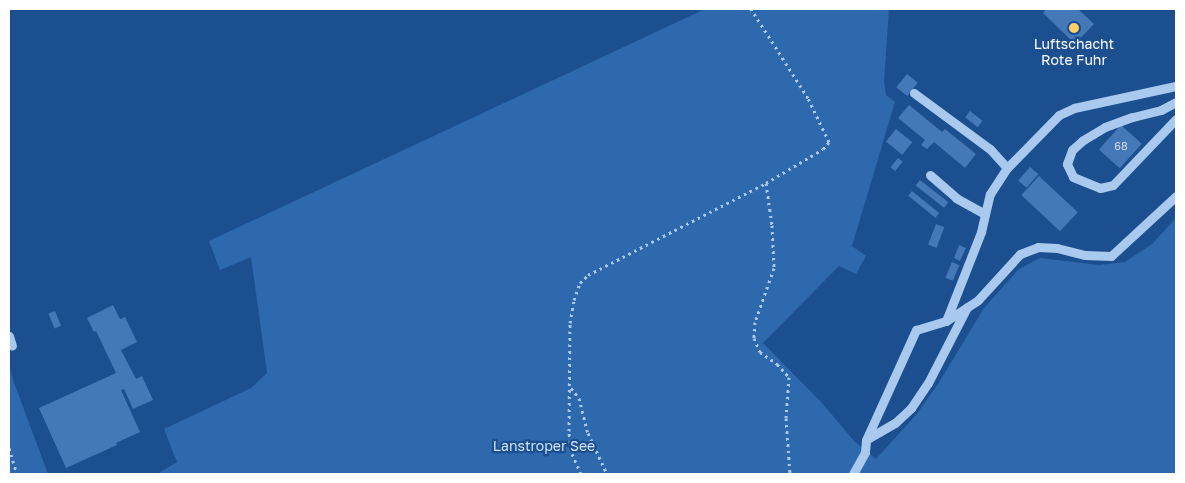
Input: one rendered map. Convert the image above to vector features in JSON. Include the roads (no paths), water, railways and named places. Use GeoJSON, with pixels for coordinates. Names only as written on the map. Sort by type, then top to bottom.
{"type":"FeatureCollection","features":[{"type":"Feature","properties":{"kind":"lane"},"geometry":{"type":"LineString","coordinates":[[946,321],[981,232],[990,194],[1007,168],[1059,115],[1074,108],[1176,86]]}},
{"type":"Feature","properties":{"kind":"lane"},"geometry":{"type":"LineString","coordinates":[[914,93],[990,149],[1007,168]]}},
{"type":"Feature","properties":{"kind":"lane"},"geometry":{"type":"LineString","coordinates":[[1176,102],[1161,110],[1132,117],[1105,127],[1082,141],[1072,150],[1067,164],[1073,177],[1100,188],[1112,185],[1176,118]]}},
{"type":"Feature","properties":{"kind":"lane"},"geometry":{"type":"LineString","coordinates":[[930,175],[956,198],[985,214]]}},
{"type":"Feature","properties":{"kind":"lane"},"geometry":{"type":"LineString","coordinates":[[852,474],[865,452],[866,440],[916,330],[946,321],[978,300],[1020,254],[1038,247],[1057,248],[1085,255],[1111,256],[1176,196]]}},
{"type":"Feature","properties":{"kind":"lane"},"geometry":{"type":"LineString","coordinates":[[866,440],[895,423],[911,408],[928,383],[967,307]]}},
{"type":"Feature","properties":{"kind":"lane"},"geometry":{"type":"LineString","coordinates":[[9,336],[12,346]]}},
{"type":"Feature","properties":{"kind":"place","name":"Luftschacht Rote Fuhr"},"geometry":{"type":"Point","coordinates":[1074,28]}},
{"type":"Feature","properties":{"kind":"park label","name":"Lanstroper See"},"geometry":{"type":"Point","coordinates":[544,446]}}]}
